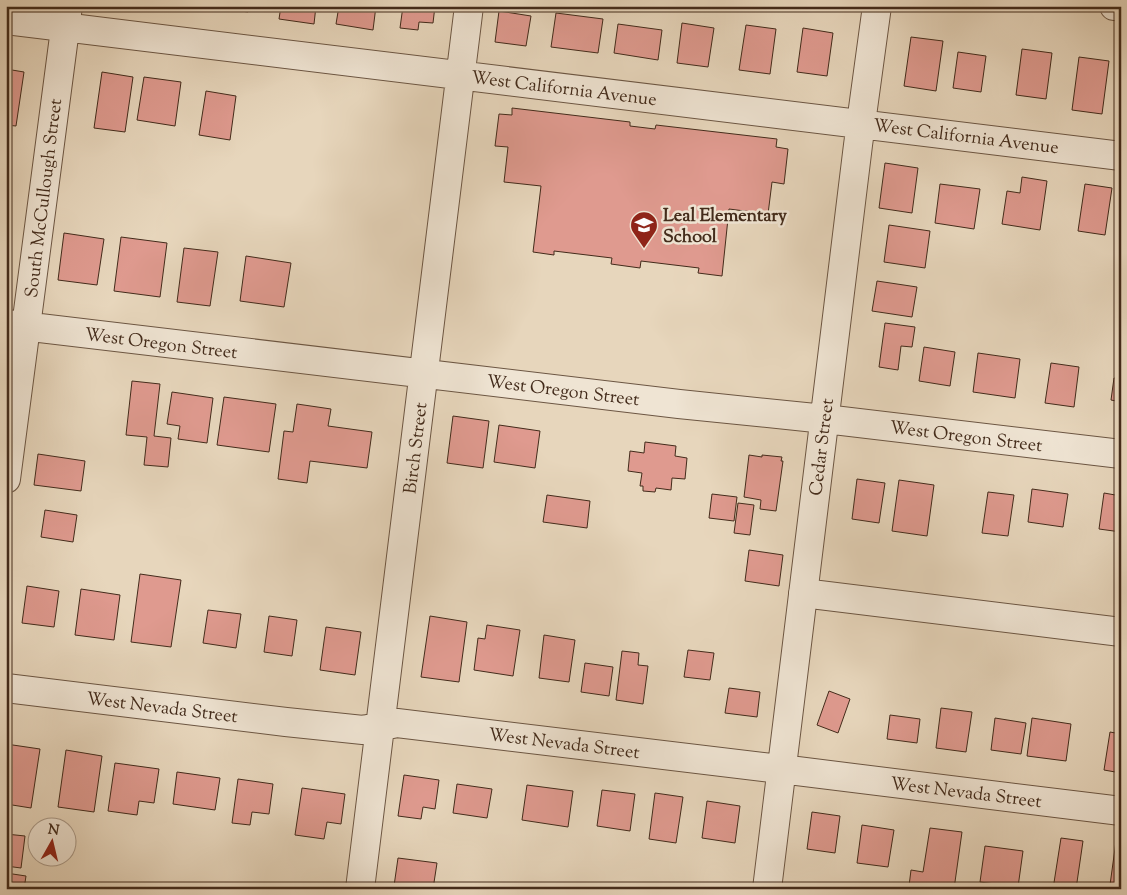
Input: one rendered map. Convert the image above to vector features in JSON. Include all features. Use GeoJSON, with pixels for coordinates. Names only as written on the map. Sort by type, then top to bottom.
{"type":"FeatureCollection","features":[{"type":"Feature","properties":{"kind":"street","name":"Birch Street"},"geometry":{"type":"LineString","coordinates":[[360,889],[469,6]]}},
{"type":"Feature","properties":{"kind":"street","name":"Cedar Street"},"geometry":{"type":"LineString","coordinates":[[767,889],[877,6]]}},
{"type":"Feature","properties":{"kind":"street"},"geometry":{"type":"LineString","coordinates":[[1114,6],[1121,7]]}},
{"type":"Feature","properties":{"kind":"street","name":"West California Avenue"},"geometry":{"type":"LineString","coordinates":[[6,20],[67,17],[461,76],[1121,156]]}},
{"type":"Feature","properties":{"kind":"street","name":"South McCullough Street"},"geometry":{"type":"LineString","coordinates":[[6,479],[16,325],[67,17]]}},
{"type":"Feature","properties":{"kind":"street","name":"West Oregon Street"},"geometry":{"type":"LineString","coordinates":[[16,325],[679,404],[825,419],[1121,454]]}},
{"type":"Feature","properties":{"kind":"street"},"geometry":{"type":"LineString","coordinates":[[803,593],[1121,632]]}},
{"type":"Feature","properties":{"kind":"street","name":"West Nevada Street"},"geometry":{"type":"LineString","coordinates":[[6,688],[363,730],[397,723],[1121,811]]}},
{"type":"Feature","properties":{"kind":"building"},"geometry":{"type":"Polygon","coordinates":[[[176,6],[205,6],[205,11],[176,6]]]}},
{"type":"Feature","properties":{"kind":"building"},"geometry":{"type":"Polygon","coordinates":[[[219,6],[249,6],[248,12],[219,8],[219,6]]]}},
{"type":"Feature","properties":{"kind":"building"},"geometry":{"type":"Polygon","coordinates":[[[281,6],[316,6],[314,24],[279,19],[281,6]]]}},
{"type":"Feature","properties":{"kind":"building"},"geometry":{"type":"Polygon","coordinates":[[[339,6],[376,6],[373,30],[336,24],[339,6]]]}},
{"type":"Feature","properties":{"kind":"building"},"geometry":{"type":"Polygon","coordinates":[[[403,6],[435,6],[433,23],[419,22],[418,30],[400,28],[403,6]]]}},
{"type":"Feature","properties":{"kind":"building"},"geometry":{"type":"Polygon","coordinates":[[[499,11],[531,16],[526,46],[495,42],[499,11]]]}},
{"type":"Feature","properties":{"kind":"building"},"geometry":{"type":"Polygon","coordinates":[[[556,13],[603,19],[598,53],[551,47],[556,13]]]}},
{"type":"Feature","properties":{"kind":"building"},"geometry":{"type":"Polygon","coordinates":[[[682,23],[714,28],[708,67],[677,63],[682,23]]]}},
{"type":"Feature","properties":{"kind":"building"},"geometry":{"type":"Polygon","coordinates":[[[618,24],[662,30],[658,60],[614,53],[618,24]]]}},
{"type":"Feature","properties":{"kind":"building"},"geometry":{"type":"Polygon","coordinates":[[[746,25],[776,29],[770,74],[739,70],[746,25]]]}},
{"type":"Feature","properties":{"kind":"building"},"geometry":{"type":"Polygon","coordinates":[[[803,28],[833,33],[827,76],[797,72],[803,28]]]}},
{"type":"Feature","properties":{"kind":"building"},"geometry":{"type":"Polygon","coordinates":[[[911,37],[943,41],[936,91],[904,86],[911,37]]]}},
{"type":"Feature","properties":{"kind":"building"},"geometry":{"type":"Polygon","coordinates":[[[1022,49],[1052,53],[1046,99],[1016,95],[1022,49]]]}},
{"type":"Feature","properties":{"kind":"building"},"geometry":{"type":"Polygon","coordinates":[[[958,52],[986,56],[981,92],[953,88],[958,52]]]}},
{"type":"Feature","properties":{"kind":"building"},"geometry":{"type":"Polygon","coordinates":[[[1079,57],[1109,61],[1102,114],[1072,110],[1079,57]]]}},
{"type":"Feature","properties":{"kind":"building"},"geometry":{"type":"Polygon","coordinates":[[[6,69],[24,72],[16,126],[6,125],[6,69]]]}},
{"type":"Feature","properties":{"kind":"building"},"geometry":{"type":"Polygon","coordinates":[[[102,72],[133,77],[125,132],[94,128],[102,72]]]}},
{"type":"Feature","properties":{"kind":"building"},"geometry":{"type":"Polygon","coordinates":[[[144,77],[181,82],[175,126],[137,120],[144,77]]]}},
{"type":"Feature","properties":{"kind":"building"},"geometry":{"type":"Polygon","coordinates":[[[206,91],[236,96],[230,140],[199,135],[206,91]]]}},
{"type":"Feature","properties":{"kind":"building"},"geometry":{"type":"Polygon","coordinates":[[[512,108],[630,122],[630,126],[655,129],[656,125],[777,139],[776,147],[788,149],[784,184],[772,182],[768,214],[729,209],[722,276],[698,273],[699,268],[641,261],[640,268],[611,264],[612,258],[554,251],[554,255],[533,252],[541,186],[504,182],[508,147],[495,146],[499,114],[512,115],[512,108]]]}},
{"type":"Feature","properties":{"kind":"building"},"geometry":{"type":"Polygon","coordinates":[[[885,163],[918,168],[912,213],[879,208],[885,163]]]}},
{"type":"Feature","properties":{"kind":"building"},"geometry":{"type":"Polygon","coordinates":[[[1022,177],[1047,181],[1040,230],[1002,224],[1007,191],[1020,193],[1022,177]]]}},
{"type":"Feature","properties":{"kind":"building"},"geometry":{"type":"Polygon","coordinates":[[[940,184],[980,189],[974,229],[935,223],[940,184]]]}},
{"type":"Feature","properties":{"kind":"building"},"geometry":{"type":"Polygon","coordinates":[[[1085,184],[1112,188],[1105,235],[1078,231],[1085,184]]]}},
{"type":"Feature","properties":{"kind":"building"},"geometry":{"type":"Polygon","coordinates":[[[889,225],[930,231],[925,268],[884,262],[889,225]]]}},
{"type":"Feature","properties":{"kind":"building"},"geometry":{"type":"Polygon","coordinates":[[[64,233],[104,239],[97,285],[58,280],[64,233]]]}},
{"type":"Feature","properties":{"kind":"building"},"geometry":{"type":"Polygon","coordinates":[[[121,237],[167,243],[160,297],[114,291],[121,237]]]}},
{"type":"Feature","properties":{"kind":"building"},"geometry":{"type":"Polygon","coordinates":[[[184,248],[218,252],[210,306],[177,302],[184,248]]]}},
{"type":"Feature","properties":{"kind":"building"},"geometry":{"type":"Polygon","coordinates":[[[246,256],[291,263],[284,307],[240,301],[246,256]]]}},
{"type":"Feature","properties":{"kind":"building"},"geometry":{"type":"Polygon","coordinates":[[[877,281],[917,287],[912,317],[872,311],[877,281]]]}},
{"type":"Feature","properties":{"kind":"building"},"geometry":{"type":"Polygon","coordinates":[[[885,323],[915,327],[912,347],[901,346],[898,370],[879,367],[885,323]]]}},
{"type":"Feature","properties":{"kind":"building"},"geometry":{"type":"Polygon","coordinates":[[[924,347],[955,352],[950,386],[919,381],[924,347]]]}},
{"type":"Feature","properties":{"kind":"building"},"geometry":{"type":"Polygon","coordinates":[[[978,353],[1020,359],[1015,398],[973,392],[978,353]]]}},
{"type":"Feature","properties":{"kind":"building"},"geometry":{"type":"Polygon","coordinates":[[[1051,363],[1079,367],[1074,407],[1045,403],[1051,363]]]}},
{"type":"Feature","properties":{"kind":"building"},"geometry":{"type":"Polygon","coordinates":[[[1114,378],[1121,379],[1121,402],[1111,400],[1114,378]]]}},
{"type":"Feature","properties":{"kind":"building"},"geometry":{"type":"Polygon","coordinates":[[[132,381],[160,384],[154,436],[171,438],[168,467],[144,465],[147,437],[126,435],[132,381]]]}},
{"type":"Feature","properties":{"kind":"building"},"geometry":{"type":"Polygon","coordinates":[[[172,392],[213,398],[207,443],[178,439],[180,426],[167,424],[172,392]]]}},
{"type":"Feature","properties":{"kind":"building"},"geometry":{"type":"Polygon","coordinates":[[[224,397],[276,404],[269,452],[217,445],[224,397]]]}},
{"type":"Feature","properties":{"kind":"building"},"geometry":{"type":"Polygon","coordinates":[[[297,404],[331,409],[328,426],[372,432],[367,468],[310,461],[307,483],[278,479],[284,431],[293,432],[297,404]]]}},
{"type":"Feature","properties":{"kind":"building"},"geometry":{"type":"Polygon","coordinates":[[[453,416],[489,421],[483,468],[447,463],[453,416]]]}},
{"type":"Feature","properties":{"kind":"building"},"geometry":{"type":"Polygon","coordinates":[[[499,425],[540,431],[535,468],[494,462],[499,425]]]}},
{"type":"Feature","properties":{"kind":"building"},"geometry":{"type":"Polygon","coordinates":[[[645,442],[676,446],[675,456],[687,458],[685,479],[672,478],[671,490],[656,488],[655,492],[643,491],[643,486],[640,486],[642,473],[628,471],[630,451],[644,453],[645,442]]]}},
{"type":"Feature","properties":{"kind":"building"},"geometry":{"type":"Polygon","coordinates":[[[38,454],[85,461],[81,491],[34,485],[38,454]]]}},
{"type":"Feature","properties":{"kind":"building"},"geometry":{"type":"Polygon","coordinates":[[[749,455],[782,457],[776,511],[760,509],[761,500],[744,497],[749,455]]]}},
{"type":"Feature","properties":{"kind":"building"},"geometry":{"type":"Polygon","coordinates":[[[857,479],[885,483],[879,523],[852,519],[857,479]]]}},
{"type":"Feature","properties":{"kind":"building"},"geometry":{"type":"Polygon","coordinates":[[[899,480],[934,485],[927,536],[892,531],[899,480]]]}},
{"type":"Feature","properties":{"kind":"building"},"geometry":{"type":"Polygon","coordinates":[[[1032,489],[1068,494],[1063,527],[1028,522],[1032,489]]]}},
{"type":"Feature","properties":{"kind":"building"},"geometry":{"type":"Polygon","coordinates":[[[988,492],[1014,495],[1008,536],[982,533],[988,492]]]}},
{"type":"Feature","properties":{"kind":"building"},"geometry":{"type":"Polygon","coordinates":[[[1104,493],[1121,496],[1121,532],[1099,529],[1104,493]]]}},
{"type":"Feature","properties":{"kind":"building"},"geometry":{"type":"Polygon","coordinates":[[[712,494],[737,497],[734,521],[709,518],[712,494]]]}},
{"type":"Feature","properties":{"kind":"building"},"geometry":{"type":"Polygon","coordinates":[[[547,495],[590,501],[587,528],[543,522],[547,495]]]}},
{"type":"Feature","properties":{"kind":"building"},"geometry":{"type":"Polygon","coordinates":[[[738,503],[754,505],[750,535],[734,533],[738,503]]]}},
{"type":"Feature","properties":{"kind":"building"},"geometry":{"type":"Polygon","coordinates":[[[45,510],[77,515],[73,542],[41,537],[45,510]]]}},
{"type":"Feature","properties":{"kind":"building"},"geometry":{"type":"Polygon","coordinates":[[[749,550],[783,555],[779,586],[745,581],[749,550]]]}},
{"type":"Feature","properties":{"kind":"building"},"geometry":{"type":"Polygon","coordinates":[[[140,574],[181,580],[171,647],[131,642],[140,574]]]}},
{"type":"Feature","properties":{"kind":"building"},"geometry":{"type":"Polygon","coordinates":[[[27,586],[59,591],[54,627],[22,623],[27,586]]]}},
{"type":"Feature","properties":{"kind":"building"},"geometry":{"type":"Polygon","coordinates":[[[81,589],[120,595],[114,640],[75,635],[81,589]]]}},
{"type":"Feature","properties":{"kind":"building"},"geometry":{"type":"Polygon","coordinates":[[[208,610],[241,614],[236,648],[203,643],[208,610]]]}},
{"type":"Feature","properties":{"kind":"building"},"geometry":{"type":"Polygon","coordinates":[[[269,616],[297,620],[292,656],[264,652],[269,616]]]}},
{"type":"Feature","properties":{"kind":"building"},"geometry":{"type":"Polygon","coordinates":[[[430,616],[467,622],[459,682],[421,677],[430,616]]]}},
{"type":"Feature","properties":{"kind":"building"},"geometry":{"type":"Polygon","coordinates":[[[487,625],[520,630],[513,676],[474,670],[478,638],[485,639],[487,625]]]}},
{"type":"Feature","properties":{"kind":"building"},"geometry":{"type":"Polygon","coordinates":[[[326,627],[361,632],[355,675],[320,670],[326,627]]]}},
{"type":"Feature","properties":{"kind":"building"},"geometry":{"type":"Polygon","coordinates":[[[544,635],[575,640],[569,682],[539,678],[544,635]]]}},
{"type":"Feature","properties":{"kind":"building"},"geometry":{"type":"Polygon","coordinates":[[[688,650],[714,653],[710,680],[684,677],[688,650]]]}},
{"type":"Feature","properties":{"kind":"building"},"geometry":{"type":"Polygon","coordinates":[[[622,651],[639,653],[638,665],[648,666],[643,704],[616,700],[622,651]]]}},
{"type":"Feature","properties":{"kind":"building"},"geometry":{"type":"Polygon","coordinates":[[[585,663],[613,667],[609,696],[581,692],[585,663]]]}},
{"type":"Feature","properties":{"kind":"building"},"geometry":{"type":"Polygon","coordinates":[[[729,688],[760,692],[757,717],[725,713],[729,688]]]}},
{"type":"Feature","properties":{"kind":"building"},"geometry":{"type":"Polygon","coordinates":[[[829,691],[850,699],[838,733],[817,725],[829,691]]]}},
{"type":"Feature","properties":{"kind":"building"},"geometry":{"type":"Polygon","coordinates":[[[1121,698],[1121,726],[1117,726],[1121,698]]]}},
{"type":"Feature","properties":{"kind":"building"},"geometry":{"type":"Polygon","coordinates":[[[941,708],[972,712],[966,752],[936,748],[941,708]]]}},
{"type":"Feature","properties":{"kind":"building"},"geometry":{"type":"Polygon","coordinates":[[[890,715],[920,719],[917,743],[887,739],[890,715]]]}},
{"type":"Feature","properties":{"kind":"building"},"geometry":{"type":"Polygon","coordinates":[[[995,718],[1026,723],[1021,754],[991,750],[995,718]]]}},
{"type":"Feature","properties":{"kind":"building"},"geometry":{"type":"Polygon","coordinates":[[[1032,718],[1071,724],[1066,761],[1027,756],[1032,718]]]}},
{"type":"Feature","properties":{"kind":"building"},"geometry":{"type":"Polygon","coordinates":[[[1110,732],[1121,734],[1121,773],[1104,770],[1110,732]]]}},
{"type":"Feature","properties":{"kind":"building"},"geometry":{"type":"Polygon","coordinates":[[[6,744],[40,749],[31,808],[6,804],[6,744]]]}},
{"type":"Feature","properties":{"kind":"building"},"geometry":{"type":"Polygon","coordinates":[[[66,750],[102,756],[94,812],[58,807],[66,750]]]}},
{"type":"Feature","properties":{"kind":"building"},"geometry":{"type":"Polygon","coordinates":[[[115,763],[159,769],[154,803],[139,801],[137,815],[108,811],[115,763]]]}},
{"type":"Feature","properties":{"kind":"building"},"geometry":{"type":"Polygon","coordinates":[[[177,772],[220,778],[215,810],[173,804],[177,772]]]}},
{"type":"Feature","properties":{"kind":"building"},"geometry":{"type":"Polygon","coordinates":[[[404,775],[439,780],[435,809],[423,807],[421,819],[398,816],[404,775]]]}},
{"type":"Feature","properties":{"kind":"building"},"geometry":{"type":"Polygon","coordinates":[[[238,779],[273,784],[269,814],[252,812],[250,825],[232,823],[238,779]]]}},
{"type":"Feature","properties":{"kind":"building"},"geometry":{"type":"Polygon","coordinates":[[[457,784],[492,789],[487,818],[453,813],[457,784]]]}},
{"type":"Feature","properties":{"kind":"building"},"geometry":{"type":"Polygon","coordinates":[[[527,785],[573,791],[568,827],[522,820],[527,785]]]}},
{"type":"Feature","properties":{"kind":"building"},"geometry":{"type":"Polygon","coordinates":[[[302,788],[345,794],[341,824],[327,822],[324,839],[295,835],[302,788]]]}},
{"type":"Feature","properties":{"kind":"building"},"geometry":{"type":"Polygon","coordinates":[[[602,790],[635,794],[630,831],[597,826],[602,790]]]}},
{"type":"Feature","properties":{"kind":"building"},"geometry":{"type":"Polygon","coordinates":[[[655,793],[683,797],[676,843],[649,839],[655,793]]]}},
{"type":"Feature","properties":{"kind":"building"},"geometry":{"type":"Polygon","coordinates":[[[707,801],[740,806],[735,843],[702,838],[707,801]]]}},
{"type":"Feature","properties":{"kind":"building"},"geometry":{"type":"Polygon","coordinates":[[[812,812],[840,816],[835,853],[807,849],[812,812]]]}},
{"type":"Feature","properties":{"kind":"building"},"geometry":{"type":"Polygon","coordinates":[[[862,825],[894,830],[888,867],[857,863],[862,825]]]}},
{"type":"Feature","properties":{"kind":"building"},"geometry":{"type":"Polygon","coordinates":[[[930,828],[962,832],[954,889],[928,889],[909,886],[911,870],[923,872],[930,828]]]}},
{"type":"Feature","properties":{"kind":"building"},"geometry":{"type":"Polygon","coordinates":[[[6,834],[25,836],[21,868],[6,866],[6,834]]]}},
{"type":"Feature","properties":{"kind":"building"},"geometry":{"type":"Polygon","coordinates":[[[1061,838],[1083,841],[1076,889],[1053,889],[1061,838]]]}},
{"type":"Feature","properties":{"kind":"building"},"geometry":{"type":"Polygon","coordinates":[[[1116,841],[1121,842],[1121,886],[1110,885],[1116,841]]]}},
{"type":"Feature","properties":{"kind":"building"},"geometry":{"type":"Polygon","coordinates":[[[985,846],[1023,851],[1018,887],[980,882],[985,846]]]}},
{"type":"Feature","properties":{"kind":"building"},"geometry":{"type":"Polygon","coordinates":[[[398,858],[437,863],[433,889],[394,886],[398,858]]]}},
{"type":"Feature","properties":{"kind":"building"},"geometry":{"type":"Polygon","coordinates":[[[6,873],[26,876],[24,889],[6,889],[6,873]]]}},
{"type":"Feature","properties":{"kind":"place","name":"Leal Elementary School"},"geometry":{"type":"Point","coordinates":[644,249]}}]}
